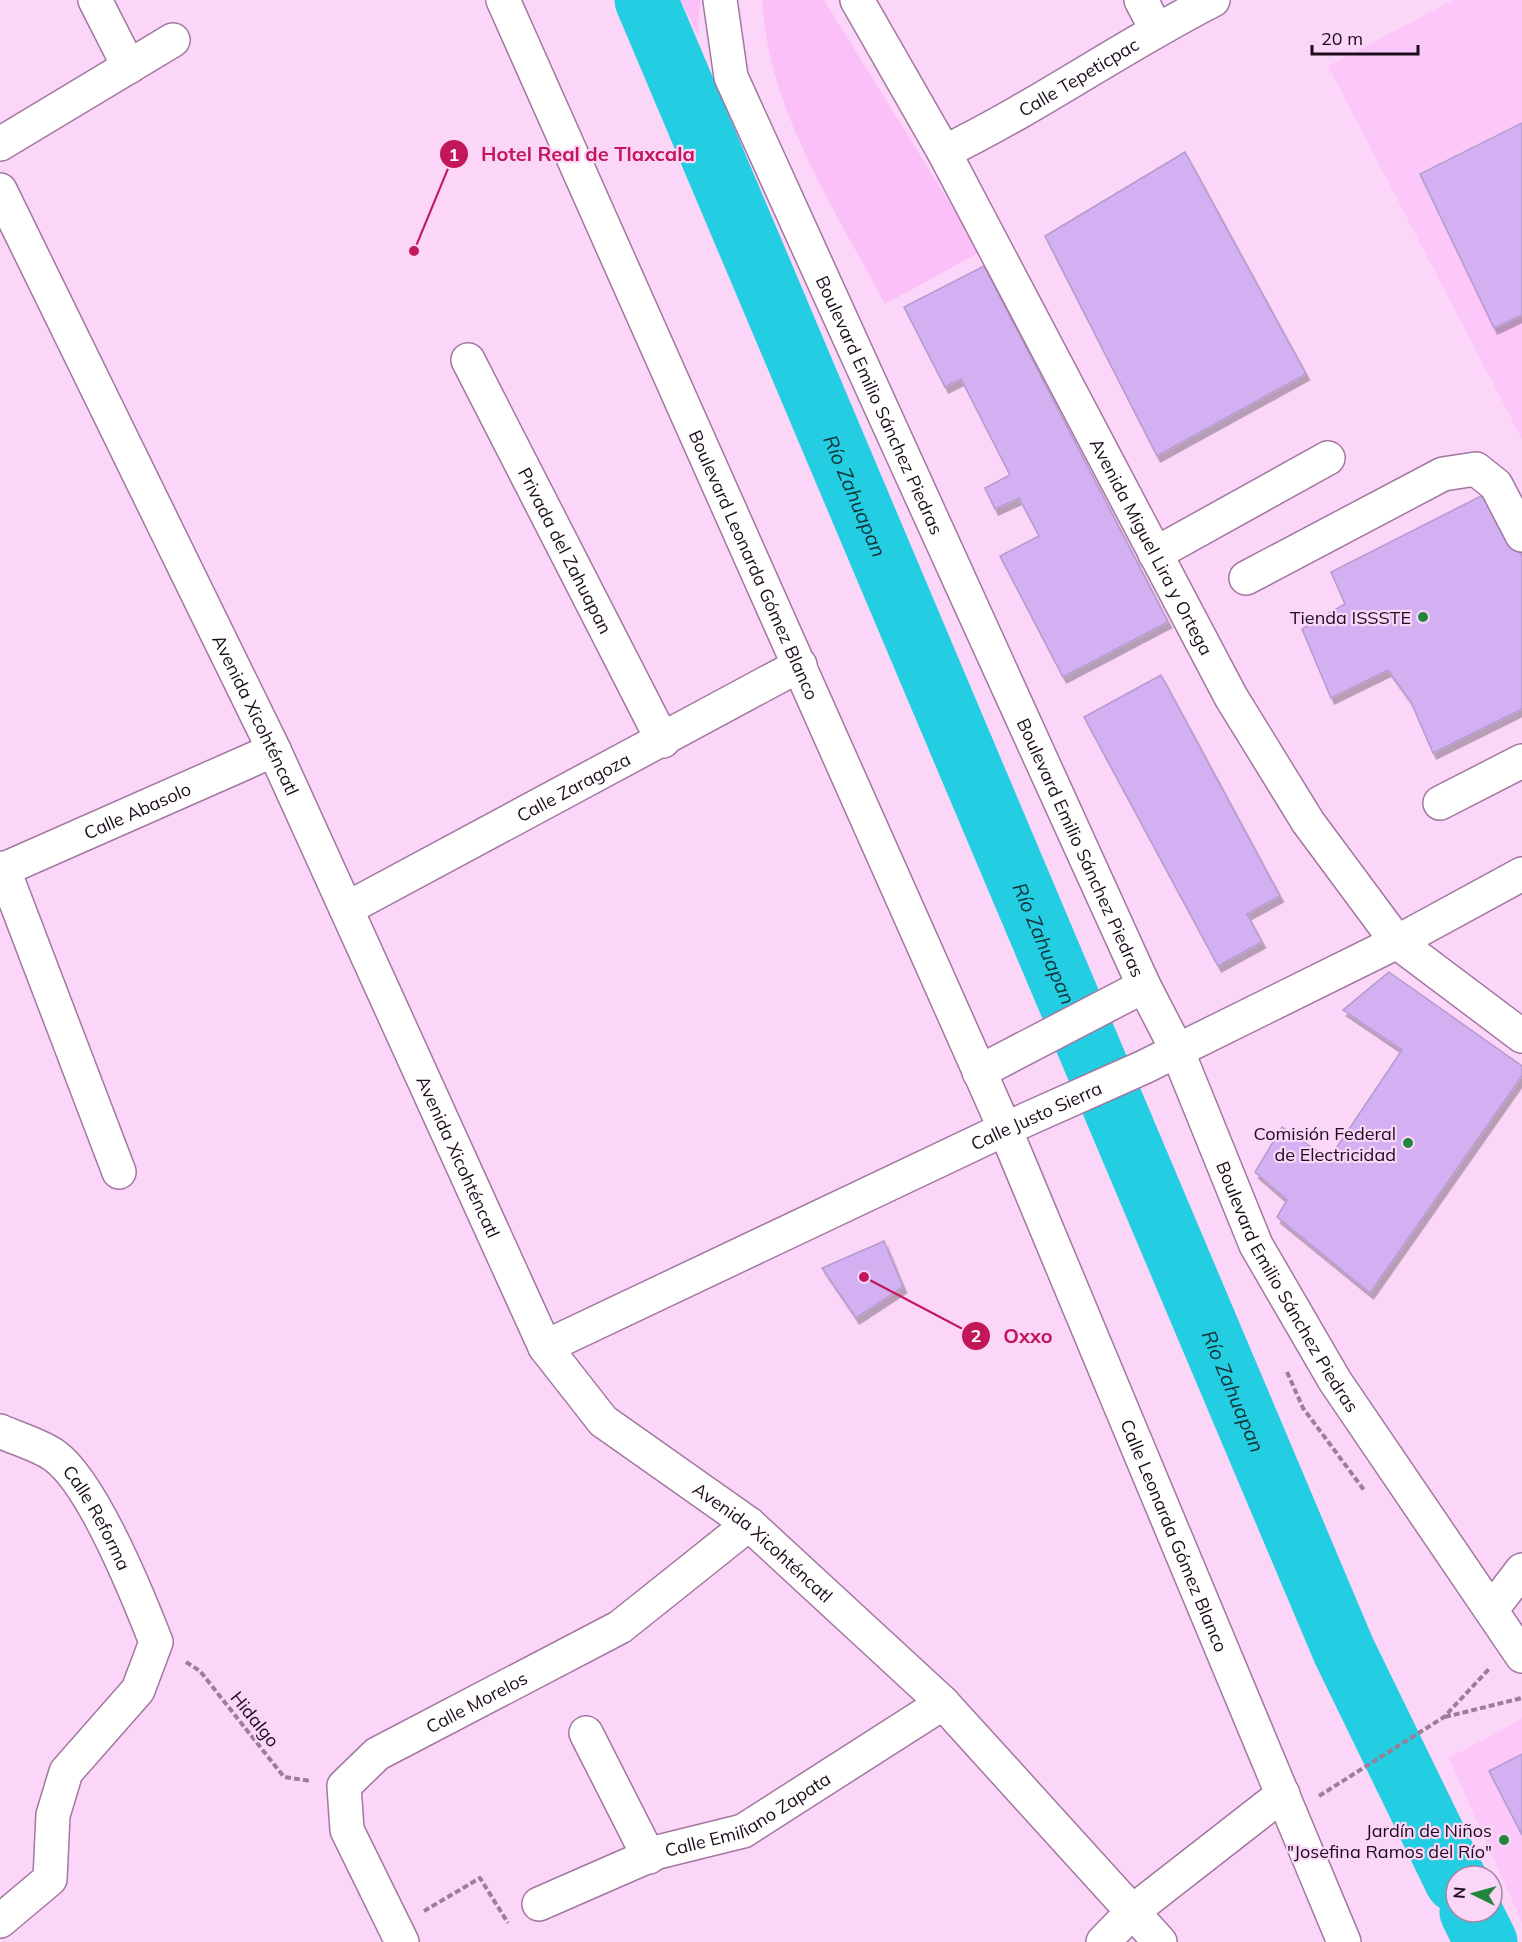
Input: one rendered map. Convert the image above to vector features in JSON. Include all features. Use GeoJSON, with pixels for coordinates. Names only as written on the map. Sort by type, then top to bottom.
{"type":"FeatureCollection","features":[{"type":"Feature","properties":{"kind":"street"},"geometry":{"type":"LineString","coordinates":[[95,0],[129,67]]}},
{"type":"Feature","properties":{"kind":"street","name":"Boulevard Leonarda Gómez Blanco"},"geometry":{"type":"LineString","coordinates":[[502,0],[1005,1129]]}},
{"type":"Feature","properties":{"kind":"street","name":"Boulevard Emilio Sánchez Piedras"},"geometry":{"type":"LineString","coordinates":[[720,0],[731,77],[1144,986],[1178,1050],[1257,1245],[1335,1381],[1518,1650]]}},
{"type":"Feature","properties":{"kind":"street","name":"Avenida Miguel Lira y Ortega"},"geometry":{"type":"LineString","coordinates":[[857,0],[944,152],[1231,697],[1308,822],[1397,942],[1522,1036]]}},
{"type":"Feature","properties":{"kind":"street"},"geometry":{"type":"LineString","coordinates":[[1141,0],[1156,29]]}},
{"type":"Feature","properties":{"kind":"street","name":"Calle Tepeticpac"},"geometry":{"type":"LineString","coordinates":[[944,152],[1002,124],[1156,29],[1213,0]]}},
{"type":"Feature","properties":{"kind":"street"},"geometry":{"type":"LineString","coordinates":[[0,144],[173,40]]}},
{"type":"Feature","properties":{"kind":"street","name":"Avenida Xicohténcatl"},"geometry":{"type":"LineString","coordinates":[[0,190],[274,750],[545,1347],[603,1421],[749,1524],[943,1703],[1160,1942]]}},
{"type":"Feature","properties":{"kind":"street","name":"Privada del Zahuapan"},"geometry":{"type":"LineString","coordinates":[[468,360],[663,741]]}},
{"type":"Feature","properties":{"kind":"street"},"geometry":{"type":"LineString","coordinates":[[1155,554],[1328,459]]}},
{"type":"Feature","properties":{"kind":"street"},"geometry":{"type":"LineString","coordinates":[[1246,578],[1443,474],[1476,469],[1483,474],[1496,485],[1522,535]]}},
{"type":"Feature","properties":{"kind":"street","name":"Calle Zaragoza"},"geometry":{"type":"LineString","coordinates":[[346,909],[663,741],[800,665]]}},
{"type":"Feature","properties":{"kind":"street","name":"Calle Abasolo"},"geometry":{"type":"LineString","coordinates":[[2,869],[274,750]]}},
{"type":"Feature","properties":{"kind":"street"},"geometry":{"type":"LineString","coordinates":[[1440,803],[1522,761]]}},
{"type":"Feature","properties":{"kind":"street"},"geometry":{"type":"LineString","coordinates":[[2,869],[119,1172]]}},
{"type":"Feature","properties":{"kind":"street","name":"Calle Justo Sierra"},"geometry":{"type":"LineString","coordinates":[[545,1347],[1005,1129],[1178,1050],[1397,942],[1522,874]]}},
{"type":"Feature","properties":{"kind":"street"},"geometry":{"type":"LineString","coordinates":[[979,1072],[1108,1007],[1144,986]]}},
{"type":"Feature","properties":{"kind":"street","name":"Calle Leonarda Gómez Blanco"},"geometry":{"type":"LineString","coordinates":[[1005,1129],[1298,1797],[1344,1942]]}},
{"type":"Feature","properties":{"kind":"street","name":"Calle Reforma"},"geometry":{"type":"LineString","coordinates":[[0,1431],[55,1456],[83,1486],[141,1605],[156,1642]]}},
{"type":"Feature","properties":{"kind":"street","name":"Calle Morelos"},"geometry":{"type":"LineString","coordinates":[[344,1786],[377,1754],[620,1627],[749,1524]]}},
{"type":"Feature","properties":{"kind":"street"},"geometry":{"type":"LineString","coordinates":[[1492,1609],[1522,1570]]}},
{"type":"Feature","properties":{"kind":"street"},"geometry":{"type":"LineString","coordinates":[[0,1921],[50,1879],[53,1815],[66,1772],[138,1690],[156,1642]]}},
{"type":"Feature","properties":{"kind":"street","name":"Calle Emiliano Zapata"},"geometry":{"type":"LineString","coordinates":[[539,1904],[649,1857],[743,1831],[943,1703]]}},
{"type":"Feature","properties":{"kind":"street"},"geometry":{"type":"LineString","coordinates":[[586,1733],[649,1857]]}},
{"type":"Feature","properties":{"kind":"street"},"geometry":{"type":"LineString","coordinates":[[344,1786],[347,1830],[399,1936]]}},
{"type":"Feature","properties":{"kind":"street"},"geometry":{"type":"LineString","coordinates":[[1102,1942],[1133,1911],[1298,1797]]}},
{"type":"Feature","properties":{"kind":"path","name":"Hidalgo"},"geometry":{"type":"LineString","coordinates":[[156,1642],[200,1671],[284,1777],[344,1786]]}},
{"type":"Feature","properties":{"kind":"path"},"geometry":{"type":"LineString","coordinates":[[1298,1797],[1444,1717],[1518,1650]]}},
{"type":"Feature","properties":{"kind":"path"},"geometry":{"type":"LineString","coordinates":[[1444,1717],[1522,1698]]}},
{"type":"Feature","properties":{"kind":"path"},"geometry":{"type":"LineString","coordinates":[[399,1936],[480,1878],[507,1923],[539,1904]]}},
{"type":"Feature","properties":{"kind":"shaded area"},"geometry":{"type":"Polygon","coordinates":[[[681,0],[700,0],[698,36],[681,0]]]}},
{"type":"Feature","properties":{"kind":"shaded area"},"geometry":{"type":"Polygon","coordinates":[[[762,0],[824,0],[980,252],[885,304],[807,158],[790,119],[767,41],[762,0]]]}},
{"type":"Feature","properties":{"kind":"shaded area"},"geometry":{"type":"Polygon","coordinates":[[[1453,0],[1522,0],[1522,439],[1328,66],[1453,0]]]}},
{"type":"Feature","properties":{"kind":"shaded area","name":"Jardín de Niños \"Josefina Ramos del Río\""},"geometry":{"type":"Polygon","coordinates":[[[1522,1719],[1522,1923],[1504,1882],[1504,1864],[1496,1864],[1449,1758],[1522,1719]]]}},
{"type":"Feature","properties":{"kind":"building"},"geometry":{"type":"Polygon","coordinates":[[[1522,123],[1522,315],[1494,328],[1420,174],[1522,123]]]}},
{"type":"Feature","properties":{"kind":"building"},"geometry":{"type":"Polygon","coordinates":[[[1185,152],[1306,374],[1157,456],[1045,236],[1185,152]]]}},
{"type":"Feature","properties":{"kind":"building"},"geometry":{"type":"Polygon","coordinates":[[[984,266],[1168,622],[1063,677],[1000,556],[1039,536],[1019,498],[995,509],[985,488],[1010,475],[961,379],[945,387],[904,307],[984,266]]]}},
{"type":"Feature","properties":{"kind":"building","name":"Tienda ISSSTE"},"geometry":{"type":"Polygon","coordinates":[[[1491,491],[1522,556],[1522,709],[1433,753],[1411,702],[1388,670],[1331,698],[1302,629],[1345,604],[1331,572],[1491,491]]]}},
{"type":"Feature","properties":{"kind":"building"},"geometry":{"type":"Polygon","coordinates":[[[1161,675],[1280,896],[1247,914],[1262,942],[1218,966],[1084,717],[1161,675]]]}},
{"type":"Feature","properties":{"kind":"building","name":"Comisión Federal de Electricidad"},"geometry":{"type":"Polygon","coordinates":[[[1389,972],[1522,1066],[1522,1076],[1370,1293],[1277,1217],[1287,1200],[1255,1172],[1282,1127],[1329,1159],[1402,1050],[1343,1010],[1389,972]]]}},
{"type":"Feature","properties":{"kind":"building"},"geometry":{"type":"Polygon","coordinates":[[[884,1241],[903,1287],[856,1318],[822,1268],[884,1241]]]}},
{"type":"Feature","properties":{"kind":"building"},"geometry":{"type":"Polygon","coordinates":[[[1522,1754],[1522,1835],[1489,1771],[1522,1754]]]}},
{"type":"Feature","properties":{"kind":"waterway","name":"Río Zahuapan"},"geometry":{"type":"LineString","coordinates":[[646,0],[1344,1651],[1448,1864]]}},
{"type":"Feature","properties":{"kind":"waterway","name":"Río Zahuapan"},"geometry":{"type":"LineString","coordinates":[[1477,1924],[1486,1942]]}},
{"type":"Feature","properties":{"kind":"place","name":"Hotel Real de Tlaxcala"},"geometry":{"type":"Point","coordinates":[414,251]}},
{"type":"Feature","properties":{"kind":"place","name":"Tienda ISSSTE"},"geometry":{"type":"Point","coordinates":[1423,617]}},
{"type":"Feature","properties":{"kind":"place","name":"Comisión Federal de Electricidad"},"geometry":{"type":"Point","coordinates":[1408,1143]}},
{"type":"Feature","properties":{"kind":"place","name":"Oxxo"},"geometry":{"type":"Point","coordinates":[864,1277]}},
{"type":"Feature","properties":{"kind":"place","name":"Jardín de Niños \"Josefina Ramos del Río\""},"geometry":{"type":"Point","coordinates":[1504,1840]}}]}
